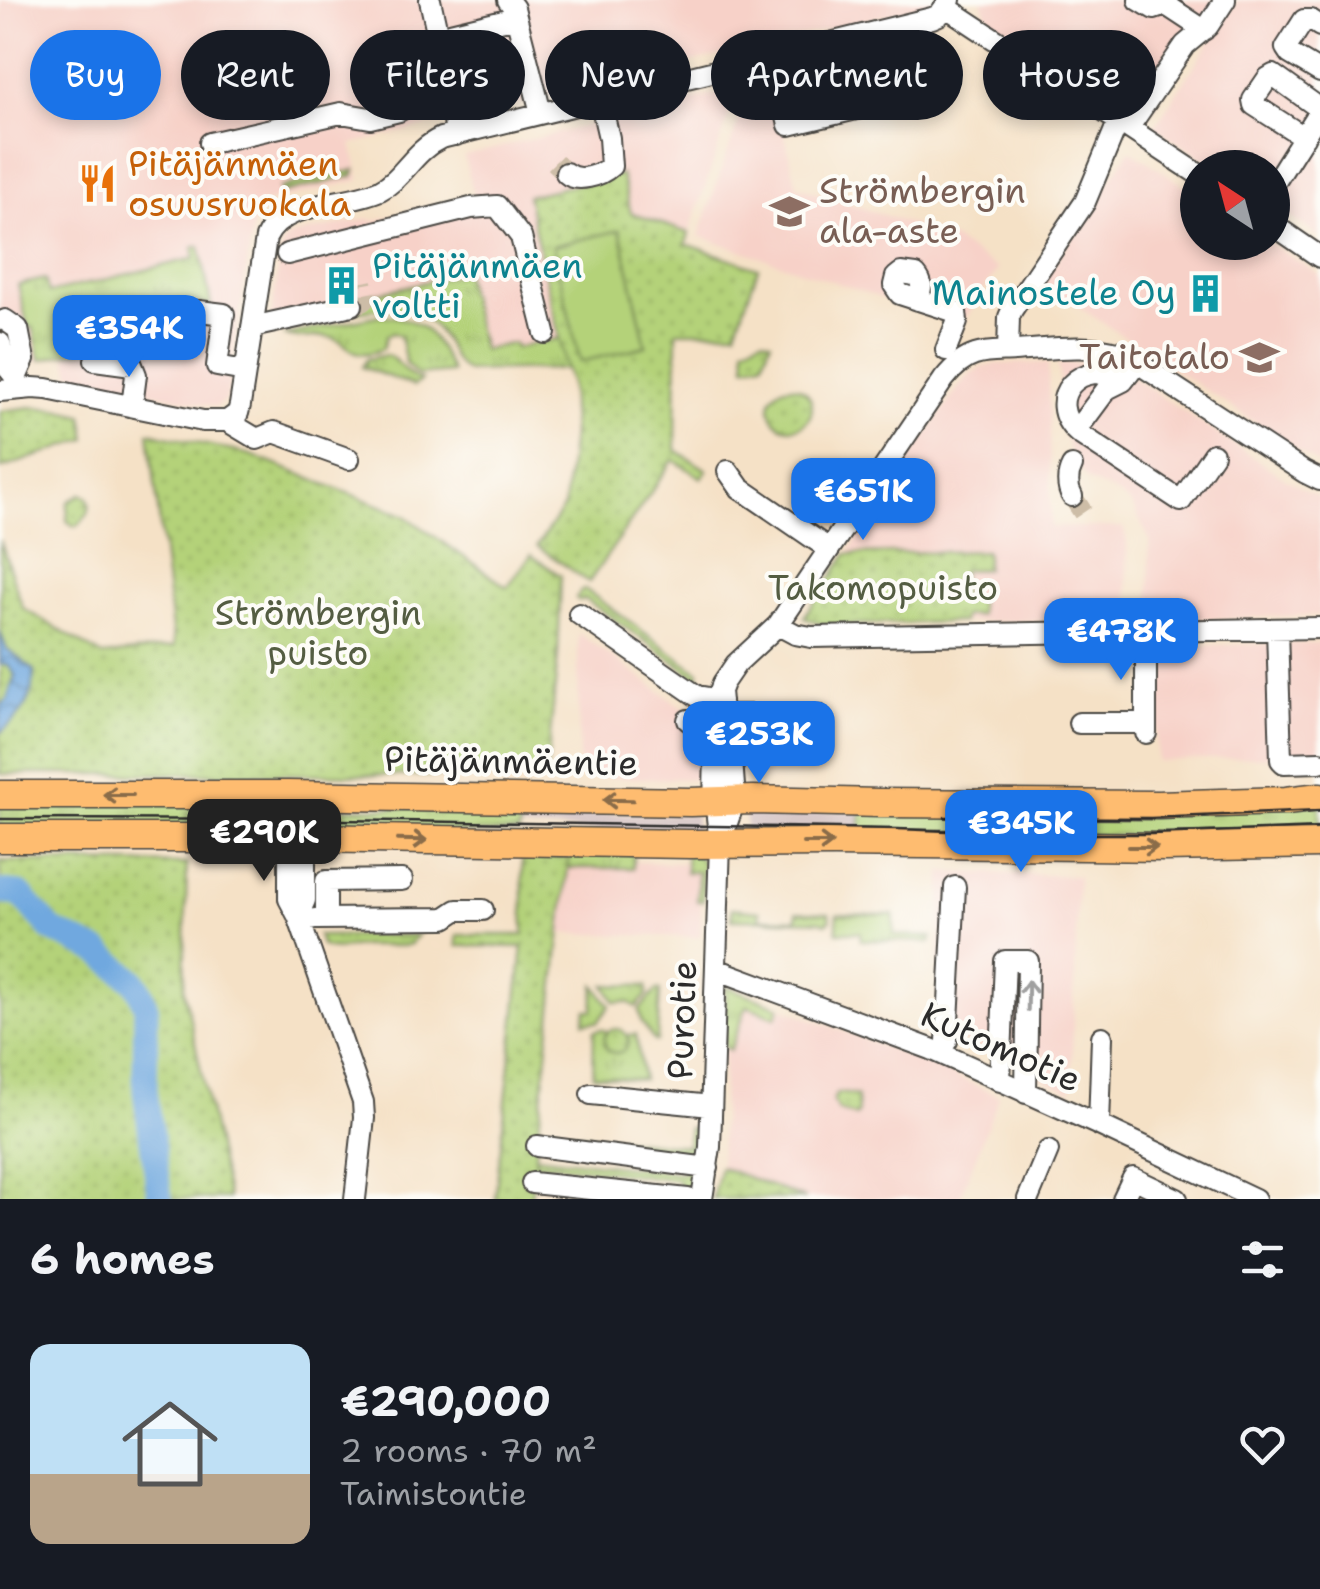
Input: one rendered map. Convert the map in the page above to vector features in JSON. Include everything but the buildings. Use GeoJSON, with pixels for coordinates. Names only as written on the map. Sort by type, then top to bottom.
{"type":"FeatureCollection","features":[{"type":"Feature","properties":{"kind":"main road","name":"Pitäjänmäentie"},"geometry":{"type":"LineString","coordinates":[[0,795],[1158,805],[1320,798]]}},
{"type":"Feature","properties":{"kind":"main road"},"geometry":{"type":"LineString","coordinates":[[0,838],[1165,847],[1320,844]]}},
{"type":"Feature","properties":{"kind":"street"},"geometry":{"type":"LineString","coordinates":[[430,0],[437,30]]}},
{"type":"Feature","properties":{"kind":"street"},"geometry":{"type":"LineString","coordinates":[[1140,0],[1154,9],[1166,5],[1204,30]]}},
{"type":"Feature","properties":{"kind":"street"},"geometry":{"type":"LineString","coordinates":[[1008,352],[1012,310],[1085,202],[1124,124],[1225,0]]}},
{"type":"Feature","properties":{"kind":"street"},"geometry":{"type":"LineString","coordinates":[[884,30],[932,18],[948,4],[1180,162]]}},
{"type":"Feature","properties":{"kind":"street"},"geometry":{"type":"LineString","coordinates":[[454,30],[512,8],[542,113]]}},
{"type":"Feature","properties":{"kind":"street"},"geometry":{"type":"LineString","coordinates":[[1320,26],[1304,20],[1286,48],[1320,72]]}},
{"type":"Feature","properties":{"kind":"street"},"geometry":{"type":"LineString","coordinates":[[11,386],[48,389],[203,422],[226,421],[238,413],[265,244],[277,221],[376,192],[391,182],[418,152],[440,138],[545,112]]}},
{"type":"Feature","properties":{"kind":"street"},"geometry":{"type":"LineString","coordinates":[[210,143],[341,113],[350,115]]}},
{"type":"Feature","properties":{"kind":"street"},"geometry":{"type":"LineString","coordinates":[[454,120],[456,135]]}},
{"type":"Feature","properties":{"kind":"street"},"geometry":{"type":"LineString","coordinates":[[566,173],[577,179],[604,172],[611,166],[605,120]]}},
{"type":"Feature","properties":{"kind":"street"},"geometry":{"type":"LineString","coordinates":[[787,120],[788,125],[810,120]]}},
{"type":"Feature","properties":{"kind":"street"},"geometry":{"type":"LineString","coordinates":[[1290,159],[1304,137]]}},
{"type":"Feature","properties":{"kind":"street"},"geometry":{"type":"LineString","coordinates":[[376,192],[384,230]]}},
{"type":"Feature","properties":{"kind":"street"},"geometry":{"type":"LineString","coordinates":[[287,254],[471,208],[498,206],[521,237],[545,333]]}},
{"type":"Feature","properties":{"kind":"street"},"geometry":{"type":"LineString","coordinates":[[1290,236],[1320,257]]}},
{"type":"Feature","properties":{"kind":"street"},"geometry":{"type":"LineString","coordinates":[[918,300],[956,312],[957,322],[946,350]]}},
{"type":"Feature","properties":{"kind":"street"},"geometry":{"type":"LineString","coordinates":[[252,327],[352,304]]}},
{"type":"Feature","properties":{"kind":"street"},"geometry":{"type":"LineString","coordinates":[[194,336],[186,324],[188,315],[199,310],[224,314],[217,366],[245,371]]}},
{"type":"Feature","properties":{"kind":"street"},"geometry":{"type":"LineString","coordinates":[[1,318],[18,330],[24,360],[11,386]]}},
{"type":"Feature","properties":{"kind":"street"},"geometry":{"type":"LineString","coordinates":[[0,342],[11,386]]}},
{"type":"Feature","properties":{"kind":"street","name":"Purotie"},"geometry":{"type":"LineString","coordinates":[[702,1199],[708,1168],[725,800],[716,746],[723,721],[722,683],[778,625],[952,369],[976,354],[1101,349],[1117,352],[1320,480]]}},
{"type":"Feature","properties":{"kind":"street"},"geometry":{"type":"LineString","coordinates":[[95,360],[132,364],[136,374],[132,406]]}},
{"type":"Feature","properties":{"kind":"street"},"geometry":{"type":"LineString","coordinates":[[1084,420],[1107,388],[1123,381],[1138,362]]}},
{"type":"Feature","properties":{"kind":"street"},"geometry":{"type":"LineString","coordinates":[[1123,381],[1100,372],[1083,375],[1068,388],[1064,406],[1070,424],[1181,501],[1213,454]]}},
{"type":"Feature","properties":{"kind":"street"},"geometry":{"type":"LineString","coordinates":[[226,421],[256,439],[274,432],[348,459]]}},
{"type":"Feature","properties":{"kind":"street"},"geometry":{"type":"LineString","coordinates":[[1072,466],[1072,496]]}},
{"type":"Feature","properties":{"kind":"street"},"geometry":{"type":"LineString","coordinates":[[728,471],[740,488],[828,550]]}},
{"type":"Feature","properties":{"kind":"street"},"geometry":{"type":"LineString","coordinates":[[579,614],[697,696],[723,721]]}},
{"type":"Feature","properties":{"kind":"street"},"geometry":{"type":"LineString","coordinates":[[778,625],[811,637],[1320,628]]}},
{"type":"Feature","properties":{"kind":"street"},"geometry":{"type":"LineString","coordinates":[[1277,629],[1281,760],[1284,764],[1320,762]]}},
{"type":"Feature","properties":{"kind":"street"},"geometry":{"type":"LineString","coordinates":[[1080,723],[1146,728],[1146,631]]}},
{"type":"Feature","properties":{"kind":"street"},"geometry":{"type":"LineString","coordinates":[[688,720],[703,730],[723,721],[818,715],[818,736]]}},
{"type":"Feature","properties":{"kind":"street"},"geometry":{"type":"LineString","coordinates":[[297,796],[297,838],[289,899],[363,1102],[355,1199]]}},
{"type":"Feature","properties":{"kind":"street"},"geometry":{"type":"LineString","coordinates":[[326,919],[326,880],[402,880]]}},
{"type":"Feature","properties":{"kind":"street"},"geometry":{"type":"LineString","coordinates":[[947,1041],[954,887]]}},
{"type":"Feature","properties":{"kind":"street"},"geometry":{"type":"LineString","coordinates":[[299,919],[445,918],[457,910],[483,910]]}},
{"type":"Feature","properties":{"kind":"street"},"geometry":{"type":"LineString","coordinates":[[1000,1082],[1004,961],[1028,961],[1026,1093]]}},
{"type":"Feature","properties":{"kind":"street","name":"Kutomotie"},"geometry":{"type":"LineString","coordinates":[[716,968],[930,1050],[1099,1124],[1255,1199]]}},
{"type":"Feature","properties":{"kind":"street"},"geometry":{"type":"LineString","coordinates":[[1099,1124],[1102,1037]]}},
{"type":"Feature","properties":{"kind":"street"},"geometry":{"type":"LineString","coordinates":[[591,1094],[711,1106]]}},
{"type":"Feature","properties":{"kind":"street"},"geometry":{"type":"LineString","coordinates":[[536,1146],[708,1168]]}},
{"type":"Feature","properties":{"kind":"street"},"geometry":{"type":"LineString","coordinates":[[1028,1199],[1048,1151]]}},
{"type":"Feature","properties":{"kind":"street"},"geometry":{"type":"LineString","coordinates":[[1122,1199],[1133,1178],[1177,1199]]}},
{"type":"Feature","properties":{"kind":"street"},"geometry":{"type":"LineString","coordinates":[[532,1183],[675,1198]]}},
{"type":"Feature","properties":{"kind":"shaded area"},"geometry":{"type":"Polygon","coordinates":[[[0,0],[935,0],[827,30],[711,30],[711,58],[691,63],[691,30],[545,30],[545,98],[525,102],[525,30],[350,30],[350,120],[452,120],[352,144],[360,180],[256,205],[227,398],[216,407],[71,374],[67,356],[0,367],[0,0]]]}},
{"type":"Feature","properties":{"kind":"shaded area"},"geometry":{"type":"Polygon","coordinates":[[[982,0],[1223,0],[1156,103],[1156,30],[1006,30],[988,18],[982,0]]]}},
{"type":"Feature","properties":{"kind":"shaded area"},"geometry":{"type":"Polygon","coordinates":[[[1238,0],[1320,0],[1320,237],[1290,217],[1290,150],[1189,150],[1154,127],[1238,0]]]}},
{"type":"Feature","properties":{"kind":"shaded area"},"geometry":{"type":"Polygon","coordinates":[[[711,96],[711,120],[727,120],[689,233],[631,213],[527,197],[560,338],[478,357],[461,285],[269,329],[282,246],[291,236],[474,199],[464,156],[611,120],[691,120],[691,100],[711,96]]]}},
{"type":"Feature","properties":{"kind":"shaded area","name":"Strömbergin ala-aste"},"geometry":{"type":"Polygon","coordinates":[[[739,120],[781,120],[797,186],[951,238],[998,269],[961,325],[699,236],[739,120]]]}},
{"type":"Feature","properties":{"kind":"shaded area"},"geometry":{"type":"Polygon","coordinates":[[[1130,150],[1180,183],[1180,260],[1290,260],[1290,256],[1320,275],[1320,465],[1042,283],[1130,150]]]}},
{"type":"Feature","properties":{"kind":"shaded area"},"geometry":{"type":"Polygon","coordinates":[[[1048,363],[1051,527],[1123,527],[1127,542],[1128,619],[962,622],[962,551],[847,554],[970,375],[997,364],[1048,363]]]}},
{"type":"Feature","properties":{"kind":"shaded area"},"geometry":{"type":"Polygon","coordinates":[[[1058,363],[1100,363],[1133,378],[1320,498],[1320,615],[1150,621],[1149,539],[1132,505],[1089,481],[1073,462],[1063,431],[1058,363]]]}},
{"type":"Feature","properties":{"kind":"shaded area"},"geometry":{"type":"Polygon","coordinates":[[[578,633],[700,720],[698,779],[579,777],[578,633]]]}},
{"type":"Feature","properties":{"kind":"shaded area"},"geometry":{"type":"Polygon","coordinates":[[[1320,643],[1320,754],[1157,761],[1155,646],[1320,643]]]}},
{"type":"Feature","properties":{"kind":"shaded area"},"geometry":{"type":"Polygon","coordinates":[[[861,811],[861,835],[746,834],[746,812],[861,811]]]}},
{"type":"Feature","properties":{"kind":"shaded area"},"geometry":{"type":"Polygon","coordinates":[[[520,812],[696,815],[696,832],[519,829],[520,812]]]}},
{"type":"Feature","properties":{"kind":"shaded area"},"geometry":{"type":"Polygon","coordinates":[[[568,860],[702,864],[700,937],[560,933],[568,860]]]}},
{"type":"Feature","properties":{"kind":"shaded area"},"geometry":{"type":"Polygon","coordinates":[[[942,872],[1078,876],[1071,1091],[937,1029],[942,872]]]}},
{"type":"Feature","properties":{"kind":"shaded area"},"geometry":{"type":"Polygon","coordinates":[[[726,986],[936,1067],[999,1096],[959,1199],[805,1199],[720,1167],[726,986]]]}},
{"type":"Feature","properties":{"kind":"green space"},"geometry":{"type":"Polygon","coordinates":[[[355,170],[353,176],[282,193],[279,188],[355,170]]]}},
{"type":"Feature","properties":{"kind":"green space"},"geometry":{"type":"Polygon","coordinates":[[[621,174],[631,213],[689,233],[686,244],[758,268],[736,331],[677,331],[676,450],[707,470],[702,478],[673,460],[589,582],[537,546],[564,507],[572,434],[570,385],[527,196],[621,174]]]}},
{"type":"Feature","properties":{"kind":"green space"},"geometry":{"type":"Polygon","coordinates":[[[620,230],[646,346],[580,362],[553,246],[620,230]]]}},
{"type":"Feature","properties":{"kind":"green space"},"geometry":{"type":"Polygon","coordinates":[[[200,246],[211,305],[182,302],[178,329],[40,360],[18,285],[45,279],[49,293],[195,258],[193,248],[200,246]]]}},
{"type":"Feature","properties":{"kind":"green space"},"geometry":{"type":"Polygon","coordinates":[[[464,273],[482,350],[514,343],[515,348],[560,338],[566,369],[466,371],[455,361],[434,327],[414,313],[391,309],[354,312],[351,299],[464,273]]]}},
{"type":"Feature","properties":{"kind":"green space"},"geometry":{"type":"Polygon","coordinates":[[[380,315],[408,320],[426,330],[452,372],[417,375],[406,364],[400,336],[393,333],[387,335],[383,349],[363,354],[328,337],[285,335],[380,315]]]}},
{"type":"Feature","properties":{"kind":"green space"},"geometry":{"type":"Polygon","coordinates":[[[762,338],[771,341],[763,362],[746,366],[745,347],[762,338]]]}},
{"type":"Feature","properties":{"kind":"green space"},"geometry":{"type":"Polygon","coordinates":[[[386,355],[421,380],[414,386],[362,367],[367,359],[386,355]]]}},
{"type":"Feature","properties":{"kind":"green space"},"geometry":{"type":"Polygon","coordinates":[[[791,386],[806,392],[812,407],[806,422],[791,428],[776,422],[770,407],[776,392],[791,386]]]}},
{"type":"Feature","properties":{"kind":"green space"},"geometry":{"type":"Polygon","coordinates":[[[31,407],[83,415],[87,439],[0,469],[0,411],[31,407]]]}},
{"type":"Feature","properties":{"kind":"green space","name":"Strömbergin puisto"},"geometry":{"type":"Polygon","coordinates":[[[149,432],[251,455],[404,515],[507,587],[531,555],[561,576],[546,777],[0,774],[0,540],[23,608],[103,656],[174,647],[149,432]]]}},
{"type":"Feature","properties":{"kind":"green space"},"geometry":{"type":"Polygon","coordinates":[[[81,494],[88,497],[89,509],[79,525],[74,526],[67,521],[68,502],[81,494]]]}},
{"type":"Feature","properties":{"kind":"green space","name":"Takomopuisto"},"geometry":{"type":"Polygon","coordinates":[[[986,551],[986,569],[962,570],[962,598],[979,598],[979,615],[963,616],[962,622],[824,625],[804,617],[847,554],[986,551]]]}},
{"type":"Feature","properties":{"kind":"green space"},"geometry":{"type":"Polygon","coordinates":[[[582,590],[699,672],[697,692],[693,689],[693,675],[585,599],[579,601],[576,598],[582,590]]]}},
{"type":"Feature","properties":{"kind":"green space"},"geometry":{"type":"Polygon","coordinates":[[[1320,801],[1320,836],[861,835],[861,811],[1320,801]]]}},
{"type":"Feature","properties":{"kind":"green space"},"geometry":{"type":"Polygon","coordinates":[[[0,802],[268,802],[268,831],[0,830],[0,802]]]}},
{"type":"Feature","properties":{"kind":"green space"},"geometry":{"type":"Polygon","coordinates":[[[520,805],[519,833],[312,830],[312,809],[520,805]]]}},
{"type":"Feature","properties":{"kind":"green space"},"geometry":{"type":"Polygon","coordinates":[[[633,852],[633,868],[568,868],[572,855],[633,852]]]}},
{"type":"Feature","properties":{"kind":"green space"},"geometry":{"type":"Polygon","coordinates":[[[686,853],[703,862],[703,901],[697,901],[698,872],[686,872],[686,853]]]}},
{"type":"Feature","properties":{"kind":"green space"},"geometry":{"type":"Polygon","coordinates":[[[522,858],[569,858],[531,1199],[495,1199],[523,947],[457,946],[457,935],[524,935],[522,858]]]}},
{"type":"Feature","properties":{"kind":"green space"},"geometry":{"type":"Polygon","coordinates":[[[0,861],[187,864],[184,990],[228,1199],[0,1199],[0,861]]]}},
{"type":"Feature","properties":{"kind":"green space"},"geometry":{"type":"Polygon","coordinates":[[[732,908],[760,911],[760,918],[796,919],[797,912],[829,913],[830,920],[826,923],[732,919],[732,908]]]}},
{"type":"Feature","properties":{"kind":"green space"},"geometry":{"type":"Polygon","coordinates":[[[837,914],[894,915],[894,935],[932,937],[931,942],[861,940],[860,932],[837,932],[837,914]]]}},
{"type":"Feature","properties":{"kind":"green space"},"geometry":{"type":"Polygon","coordinates":[[[318,935],[418,935],[411,944],[403,946],[338,949],[321,945],[318,935]]]}},
{"type":"Feature","properties":{"kind":"green space"},"geometry":{"type":"Polygon","coordinates":[[[595,985],[610,1006],[598,1022],[584,1022],[586,1010],[593,1010],[595,985]]]}},
{"type":"Feature","properties":{"kind":"green space"},"geometry":{"type":"Polygon","coordinates":[[[605,985],[647,986],[647,995],[636,1007],[628,1002],[615,1002],[605,985]]]}},
{"type":"Feature","properties":{"kind":"green space"},"geometry":{"type":"Polygon","coordinates":[[[726,986],[780,1007],[776,1017],[747,1006],[730,1050],[724,1047],[726,986]]]}},
{"type":"Feature","properties":{"kind":"green space"},"geometry":{"type":"Polygon","coordinates":[[[660,991],[654,1041],[639,1010],[660,991]]]}},
{"type":"Feature","properties":{"kind":"green space"},"geometry":{"type":"Polygon","coordinates":[[[616,1029],[625,1032],[625,1050],[616,1053],[607,1050],[604,1041],[607,1032],[616,1029]]]}},
{"type":"Feature","properties":{"kind":"green space"},"geometry":{"type":"Polygon","coordinates":[[[594,1031],[608,1032],[608,1050],[615,1053],[626,1048],[627,1035],[636,1034],[643,1080],[593,1075],[594,1031]]]}},
{"type":"Feature","properties":{"kind":"green space"},"geometry":{"type":"Polygon","coordinates":[[[836,1094],[857,1096],[856,1117],[839,1111],[833,1101],[836,1094]]]}},
{"type":"Feature","properties":{"kind":"green space"},"geometry":{"type":"Polygon","coordinates":[[[689,1128],[695,1129],[693,1154],[538,1135],[538,1130],[687,1146],[689,1128]]]}},
{"type":"Feature","properties":{"kind":"green space"},"geometry":{"type":"Polygon","coordinates":[[[535,1156],[682,1173],[693,1163],[689,1193],[678,1190],[678,1180],[535,1163],[535,1156]]]}},
{"type":"Feature","properties":{"kind":"green space"},"geometry":{"type":"Polygon","coordinates":[[[720,1167],[805,1199],[712,1199],[720,1167]]]}},
{"type":"Feature","properties":{"kind":"water"},"geometry":{"type":"Polygon","coordinates":[[[0,631],[6,648],[34,670],[26,706],[0,733],[0,705],[7,700],[15,675],[8,664],[0,665],[0,631]]]}},
{"type":"Feature","properties":{"kind":"waterway"},"geometry":{"type":"LineString","coordinates":[[0,892],[20,894],[52,930],[99,952],[134,981],[141,992],[146,1008],[145,1090],[160,1199]]}},
{"type":"Feature","properties":{"kind":"tunnel"},"geometry":{"type":"LineString","coordinates":[[555,162],[566,173]]}},
{"type":"Feature","properties":{"kind":"tunnel"},"geometry":{"type":"LineString","coordinates":[[352,305],[366,298],[363,282]]}},
{"type":"Feature","properties":{"kind":"tunnel"},"geometry":{"type":"LineString","coordinates":[[1072,496],[1086,517]]}},
{"type":"Feature","properties":{"kind":"tram line"},"geometry":{"type":"LineString","coordinates":[[945,817],[1151,818],[1320,811]]}},
{"type":"Feature","properties":{"kind":"tram line"},"geometry":{"type":"LineString","coordinates":[[0,819],[341,820],[1023,834],[1320,828]]}},
{"type":"Feature","properties":{"kind":"place","name":"Pitäjänmäen osuusruokala"},"geometry":{"type":"Point","coordinates":[98,184]}},
{"type":"Feature","properties":{"kind":"place","name":"Strömbergin ala-aste"},"geometry":{"type":"Point","coordinates":[789,211]}},
{"type":"Feature","properties":{"kind":"place","name":"Pitäjänmäen voltti"},"geometry":{"type":"Point","coordinates":[342,286]}},
{"type":"Feature","properties":{"kind":"place","name":"Mainostele Oy"},"geometry":{"type":"Point","coordinates":[1206,293]}},
{"type":"Feature","properties":{"kind":"place","name":"Taitotalo"},"geometry":{"type":"Point","coordinates":[1260,357]}}]}
